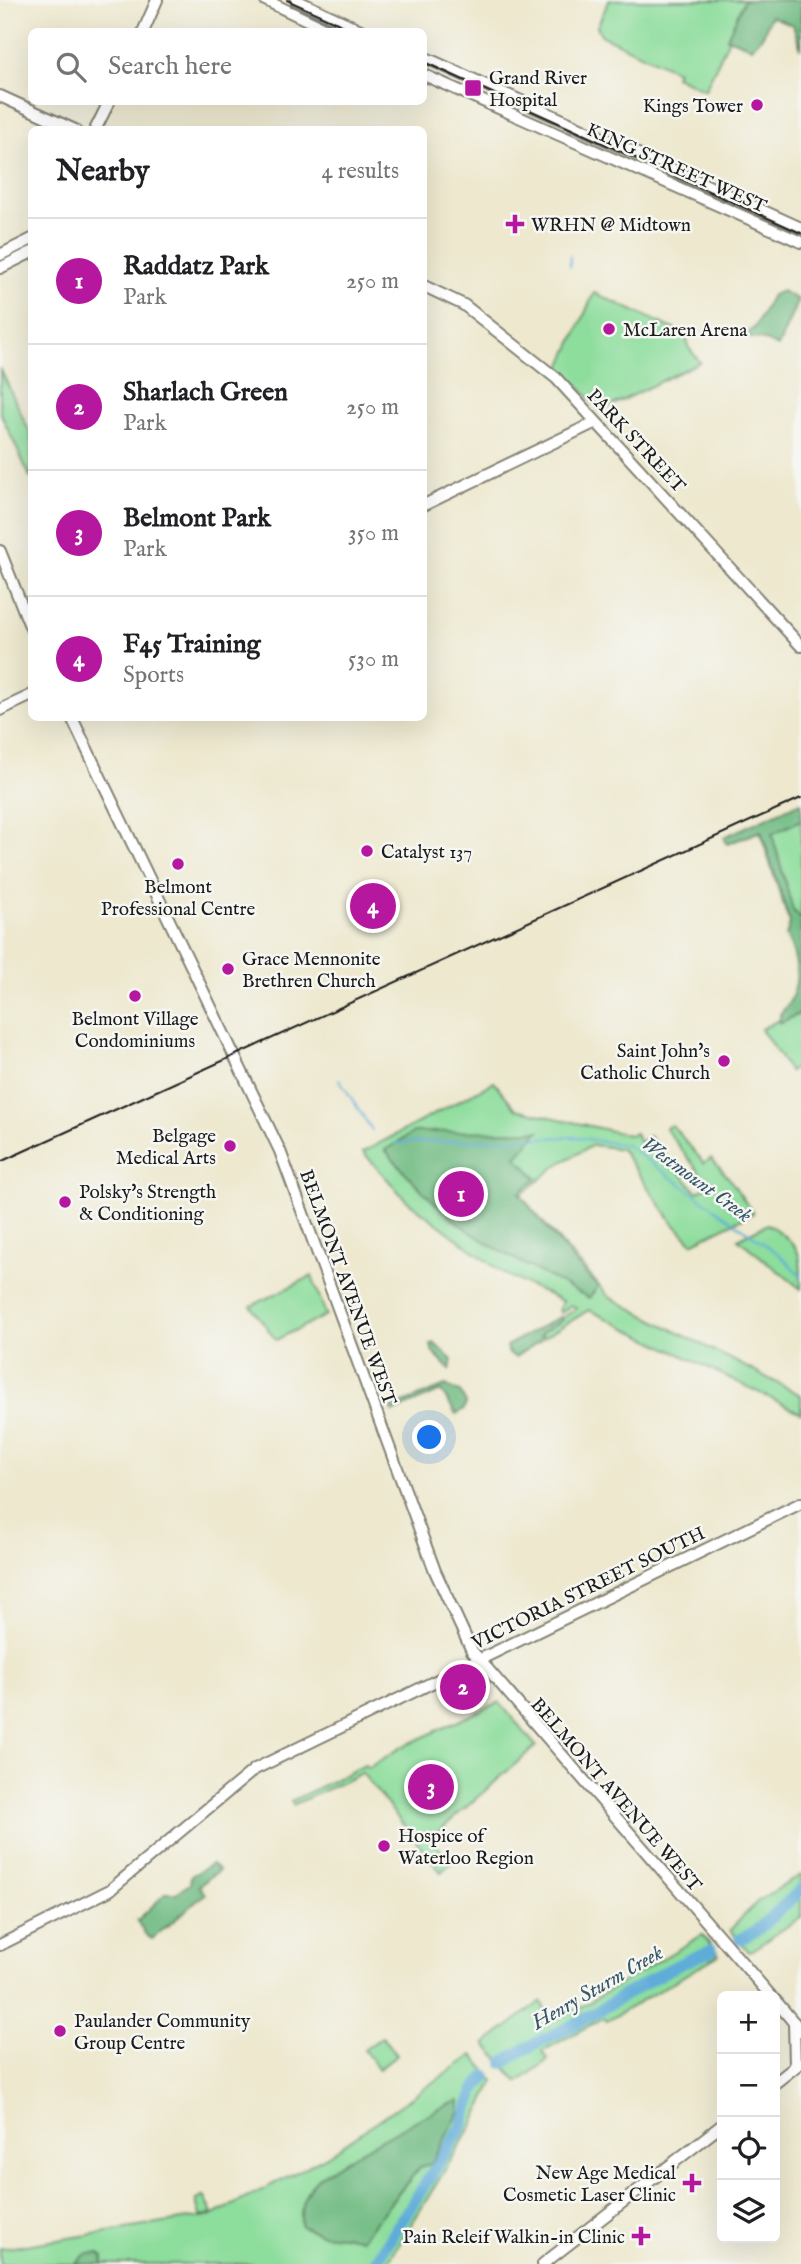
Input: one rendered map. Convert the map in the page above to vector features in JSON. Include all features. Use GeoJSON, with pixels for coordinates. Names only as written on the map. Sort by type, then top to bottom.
{"type":"FeatureCollection","features":[{"type":"Feature","properties":{"kind":"street"},"geometry":{"type":"LineString","coordinates":[[145,28],[157,0]]}},
{"type":"Feature","properties":{"kind":"street"},"geometry":{"type":"LineString","coordinates":[[265,0],[324,28]]}},
{"type":"Feature","properties":{"kind":"street"},"geometry":{"type":"LineString","coordinates":[[296,0],[356,28]]}},
{"type":"Feature","properties":{"kind":"street","name":"KING STREET WEST"},"geometry":{"type":"LineString","coordinates":[[427,58],[801,228]]}},
{"type":"Feature","properties":{"kind":"street","name":"KING STREET WEST"},"geometry":{"type":"LineString","coordinates":[[427,76],[801,242]]}},
{"type":"Feature","properties":{"kind":"street"},"geometry":{"type":"LineString","coordinates":[[0,96],[66,126]]}},
{"type":"Feature","properties":{"kind":"street"},"geometry":{"type":"LineString","coordinates":[[97,126],[108,105]]}},
{"type":"Feature","properties":{"kind":"street"},"geometry":{"type":"LineString","coordinates":[[0,255],[28,241]]}},
{"type":"Feature","properties":{"kind":"street"},"geometry":{"type":"LineString","coordinates":[[0,268],[28,254]]}},
{"type":"Feature","properties":{"kind":"street","name":"PARK STREET"},"geometry":{"type":"LineString","coordinates":[[427,287],[464,305],[556,378],[801,646]]}},
{"type":"Feature","properties":{"kind":"street"},"geometry":{"type":"LineString","coordinates":[[427,504],[596,422]]}},
{"type":"Feature","properties":{"kind":"street"},"geometry":{"type":"LineString","coordinates":[[0,551],[7,566],[3,570],[28,622]]}},
{"type":"Feature","properties":{"kind":"street"},"geometry":{"type":"LineString","coordinates":[[19,601],[21,620],[28,635]]}},
{"type":"Feature","properties":{"kind":"street"},"geometry":{"type":"LineString","coordinates":[[0,710],[28,697]]}},
{"type":"Feature","properties":{"kind":"street","name":"BELMONT AVENUE WEST"},"geometry":{"type":"LineString","coordinates":[[73,721],[280,1151],[435,1572],[456,1622],[478,1660],[767,1991]]}},
{"type":"Feature","properties":{"kind":"street","name":"VICTORIA STREET SOUTH"},"geometry":{"type":"LineString","coordinates":[[0,1945],[110,1889],[255,1769],[801,1503]]}},
{"type":"Feature","properties":{"kind":"street","name":"BELMONT AVENUE WEST"},"geometry":{"type":"LineString","coordinates":[[780,2006],[797,2027]]}},
{"type":"Feature","properties":{"kind":"street"},"geometry":{"type":"LineString","coordinates":[[780,2079],[798,2065],[797,2027]]}},
{"type":"Feature","properties":{"kind":"street"},"geometry":{"type":"LineString","coordinates":[[543,2264],[717,2129]]}},
{"type":"Feature","properties":{"kind":"green space"},"geometry":{"type":"Polygon","coordinates":[[[609,0],[747,0],[705,90],[675,76],[677,71],[602,36],[597,27],[609,0]]]}},
{"type":"Feature","properties":{"kind":"green space"},"geometry":{"type":"Polygon","coordinates":[[[744,0],[801,0],[801,49],[793,25],[771,16],[762,37],[752,47],[727,38],[744,0]]]}},
{"type":"Feature","properties":{"kind":"green space"},"geometry":{"type":"Polygon","coordinates":[[[782,291],[798,300],[778,347],[761,339],[743,337],[755,327],[772,295],[782,291]]]}},
{"type":"Feature","properties":{"kind":"green space"},"geometry":{"type":"Polygon","coordinates":[[[594,293],[687,335],[688,347],[700,362],[601,411],[561,367],[594,293]]]}},
{"type":"Feature","properties":{"kind":"green space"},"geometry":{"type":"Polygon","coordinates":[[[0,368],[28,429],[28,473],[0,412],[0,368]]]}},
{"type":"Feature","properties":{"kind":"green space"},"geometry":{"type":"Polygon","coordinates":[[[801,802],[801,820],[772,834],[793,910],[801,919],[801,1013],[780,1023],[780,1014],[792,997],[796,977],[794,957],[786,936],[790,923],[761,831],[727,844],[724,837],[801,802]]]}},
{"type":"Feature","properties":{"kind":"green space"},"geometry":{"type":"Polygon","coordinates":[[[801,813],[801,942],[787,916],[760,832],[801,813]]]}},
{"type":"Feature","properties":{"kind":"green space"},"geometry":{"type":"Polygon","coordinates":[[[801,1009],[801,1063],[790,1072],[761,1029],[801,1009]]]}},
{"type":"Feature","properties":{"kind":"green space"},"geometry":{"type":"Polygon","coordinates":[[[494,1082],[516,1109],[629,1135],[635,1133],[640,1142],[649,1136],[697,1192],[709,1185],[665,1128],[672,1125],[704,1163],[711,1158],[729,1178],[753,1213],[692,1243],[673,1223],[621,1149],[593,1145],[559,1164],[520,1196],[609,1297],[801,1395],[801,1413],[589,1310],[543,1338],[542,1331],[577,1308],[571,1305],[561,1313],[559,1310],[562,1301],[504,1274],[406,1200],[363,1152],[494,1082]]]}},
{"type":"Feature","properties":{"kind":"green space"},"geometry":{"type":"Polygon","coordinates":[[[539,1131],[516,1157],[537,1178],[519,1193],[577,1265],[598,1286],[589,1298],[508,1255],[462,1226],[431,1199],[385,1150],[414,1132],[539,1131]]]}},
{"type":"Feature","properties":{"kind":"green space"},"geometry":{"type":"Polygon","coordinates":[[[768,1224],[787,1238],[797,1250],[801,1289],[738,1239],[768,1224]]]}},
{"type":"Feature","properties":{"kind":"green space"},"geometry":{"type":"Polygon","coordinates":[[[312,1276],[326,1315],[276,1340],[251,1306],[312,1276]]]}},
{"type":"Feature","properties":{"kind":"green space"},"geometry":{"type":"Polygon","coordinates":[[[560,1317],[563,1320],[541,1333],[540,1341],[515,1357],[509,1354],[506,1346],[560,1317]]]}},
{"type":"Feature","properties":{"kind":"green space"},"geometry":{"type":"Polygon","coordinates":[[[434,1343],[452,1360],[450,1370],[433,1353],[431,1345],[434,1343]]]}},
{"type":"Feature","properties":{"kind":"green space"},"geometry":{"type":"Polygon","coordinates":[[[445,1386],[460,1392],[466,1403],[464,1409],[456,1414],[441,1391],[393,1412],[391,1408],[445,1386]]]}},
{"type":"Feature","properties":{"kind":"green space"},"geometry":{"type":"Polygon","coordinates":[[[474,1673],[482,1682],[459,1693],[453,1681],[474,1673]]]}},
{"type":"Feature","properties":{"kind":"green space"},"geometry":{"type":"Polygon","coordinates":[[[499,1702],[536,1746],[431,1838],[451,1863],[441,1872],[362,1773],[293,1805],[291,1801],[365,1765],[368,1768],[402,1747],[499,1702]]]}},
{"type":"Feature","properties":{"kind":"green space"},"geometry":{"type":"Polygon","coordinates":[[[212,1864],[219,1870],[199,1886],[205,1894],[152,1939],[146,1935],[137,1921],[166,1893],[176,1893],[190,1884],[191,1876],[212,1864]]]}},
{"type":"Feature","properties":{"kind":"green space"},"geometry":{"type":"Polygon","coordinates":[[[801,1875],[801,1917],[749,1952],[730,1930],[758,1901],[801,1875]]]}},
{"type":"Feature","properties":{"kind":"green space"},"geometry":{"type":"Polygon","coordinates":[[[702,1935],[719,1955],[607,2021],[603,2018],[542,2051],[548,2060],[518,2082],[485,2044],[541,2001],[550,2021],[581,2007],[702,1935]]]}},
{"type":"Feature","properties":{"kind":"green space"},"geometry":{"type":"Polygon","coordinates":[[[382,2037],[397,2055],[379,2069],[364,2050],[382,2037]]]}},
{"type":"Feature","properties":{"kind":"green space"},"geometry":{"type":"Polygon","coordinates":[[[473,2055],[494,2081],[475,2121],[387,2264],[102,2264],[104,2257],[77,2261],[75,2264],[0,2264],[0,2249],[214,2215],[327,2156],[473,2055]],[[420,2167],[316,2180],[362,2238],[420,2167]]]}},
{"type":"Feature","properties":{"kind":"green space"},"geometry":{"type":"Polygon","coordinates":[[[460,2101],[459,2113],[431,2164],[420,2167],[362,2238],[321,2234],[301,2226],[303,2202],[316,2180],[387,2136],[460,2101]]]}},
{"type":"Feature","properties":{"kind":"green space"},"geometry":{"type":"Polygon","coordinates":[[[204,2196],[213,2214],[200,2216],[196,2201],[204,2196]]]}},
{"type":"Feature","properties":{"kind":"green space"},"geometry":{"type":"Polygon","coordinates":[[[99,2253],[104,2257],[102,2264],[75,2264],[86,2254],[99,2253]]]}},
{"type":"Feature","properties":{"kind":"waterway"},"geometry":{"type":"LineString","coordinates":[[570,256],[570,267]]}},
{"type":"Feature","properties":{"kind":"waterway","name":"Westmount Creek"},"geometry":{"type":"LineString","coordinates":[[339,1079],[372,1130]]}},
{"type":"Feature","properties":{"kind":"waterway","name":"Westmount Creek"},"geometry":{"type":"LineString","coordinates":[[395,1143],[574,1137],[626,1145],[780,1255],[801,1276]]}},
{"type":"Feature","properties":{"kind":"waterway","name":"Henry Sturm Creek"},"geometry":{"type":"LineString","coordinates":[[740,1939],[756,1931],[801,1890]]}},
{"type":"Feature","properties":{"kind":"waterway","name":"Henry Sturm Creek"},"geometry":{"type":"LineString","coordinates":[[504,2063],[657,1976],[711,1951]]}},
{"type":"Feature","properties":{"kind":"waterway","name":"Henry Sturm Creek"},"geometry":{"type":"LineString","coordinates":[[374,2264],[461,2128],[474,2091],[486,2076]]}},
{"type":"Feature","properties":{"kind":"tram line"},"geometry":{"type":"LineString","coordinates":[[287,0],[348,28]]}},
{"type":"Feature","properties":{"kind":"tram line"},"geometry":{"type":"LineString","coordinates":[[427,63],[801,233]]}},
{"type":"Feature","properties":{"kind":"railway"},"geometry":{"type":"LineString","coordinates":[[0,1162],[801,798]]}},
{"type":"Feature","properties":{"kind":"place","name":"Grand River Hospital"},"geometry":{"type":"Point","coordinates":[473,88]}},
{"type":"Feature","properties":{"kind":"place","name":"Kings Tower"},"geometry":{"type":"Point","coordinates":[757,105]}},
{"type":"Feature","properties":{"kind":"place","name":"WRHN @ Midtown"},"geometry":{"type":"Point","coordinates":[515,224]}},
{"type":"Feature","properties":{"kind":"place","name":"McLaren Arena"},"geometry":{"type":"Point","coordinates":[609,329]}},
{"type":"Feature","properties":{"kind":"place","name":"Catalyst 137"},"geometry":{"type":"Point","coordinates":[367,851]}},
{"type":"Feature","properties":{"kind":"place","name":"Belmont Professional Centre"},"geometry":{"type":"Point","coordinates":[178,864]}},
{"type":"Feature","properties":{"kind":"place","name":"F45 Training"},"geometry":{"type":"Point","coordinates":[373,906]}},
{"type":"Feature","properties":{"kind":"place","name":"Grace Mennonite Brethren Church"},"geometry":{"type":"Point","coordinates":[228,969]}},
{"type":"Feature","properties":{"kind":"place","name":"Belmont Village Condominiums"},"geometry":{"type":"Point","coordinates":[135,996]}},
{"type":"Feature","properties":{"kind":"place","name":"Saint John's Catholic Church"},"geometry":{"type":"Point","coordinates":[724,1061]}},
{"type":"Feature","properties":{"kind":"place","name":"Belgage Medical Arts"},"geometry":{"type":"Point","coordinates":[230,1146]}},
{"type":"Feature","properties":{"kind":"place","name":"Raddatz Park"},"geometry":{"type":"Point","coordinates":[461,1194]}},
{"type":"Feature","properties":{"kind":"place","name":"Polsky's Strength & Conditioning"},"geometry":{"type":"Point","coordinates":[65,1202]}},
{"type":"Feature","properties":{"kind":"place","name":"Sharlach Green"},"geometry":{"type":"Point","coordinates":[463,1687]}},
{"type":"Feature","properties":{"kind":"place","name":"Belmont Park"},"geometry":{"type":"Point","coordinates":[431,1787]}},
{"type":"Feature","properties":{"kind":"place","name":"Hospice of Waterloo Region"},"geometry":{"type":"Point","coordinates":[384,1846]}},
{"type":"Feature","properties":{"kind":"place","name":"Paulander Community Group Centre"},"geometry":{"type":"Point","coordinates":[60,2031]}},
{"type":"Feature","properties":{"kind":"place","name":"New Age Medical Cosmetic Laser Clinic"},"geometry":{"type":"Point","coordinates":[692,2183]}},
{"type":"Feature","properties":{"kind":"place","name":"Pain Releif Walkin-in Clinic"},"geometry":{"type":"Point","coordinates":[641,2236]}}]}
